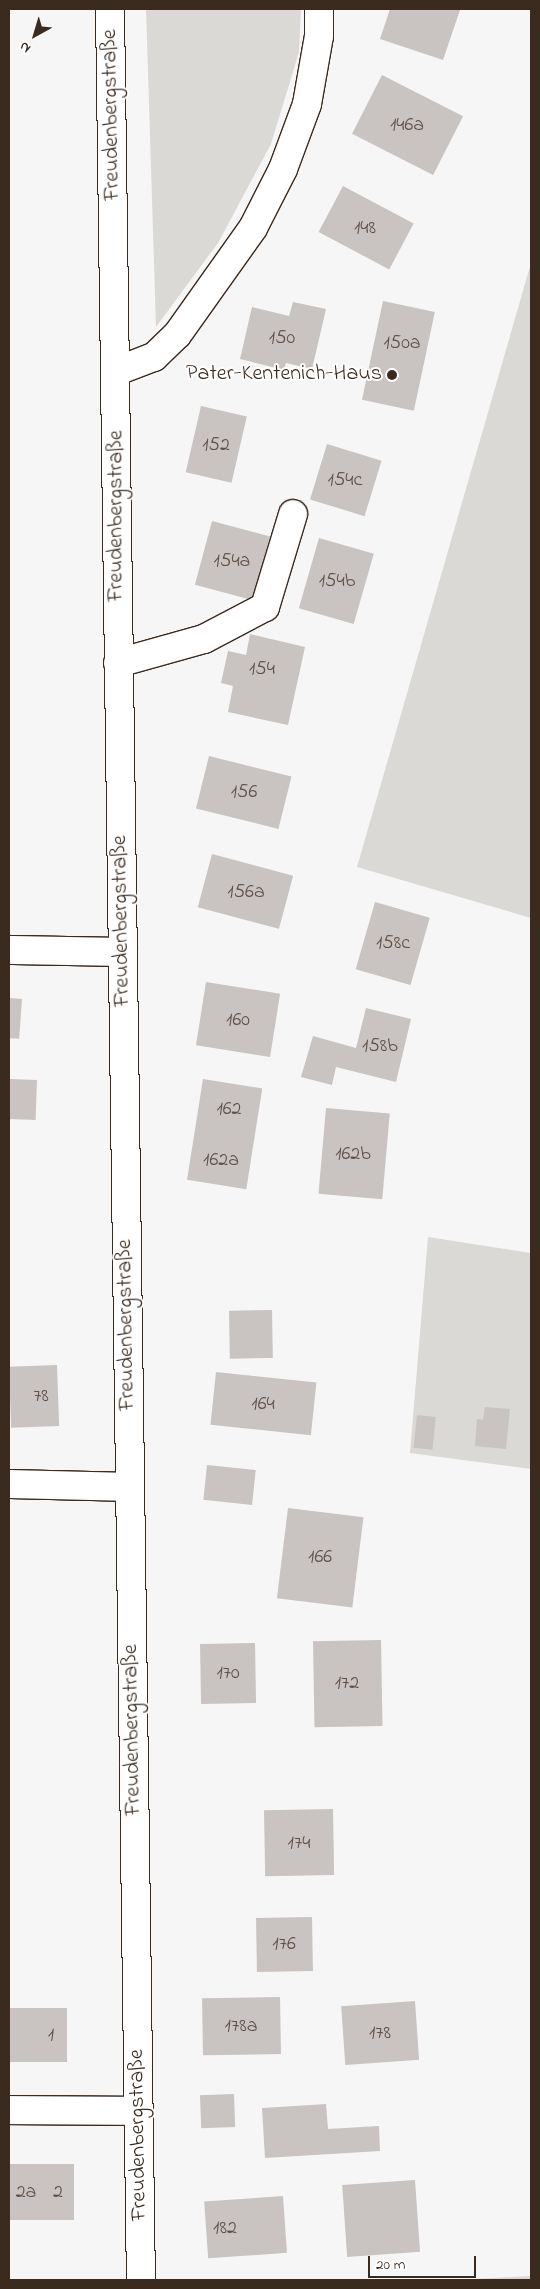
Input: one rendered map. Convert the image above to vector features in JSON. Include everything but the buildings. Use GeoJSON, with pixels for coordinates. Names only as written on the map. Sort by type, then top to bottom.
{"type":"FeatureCollection","features":[{"type":"Feature","properties":{"kind":"street","name":"Freudenbergstraße"},"geometry":{"type":"LineString","coordinates":[[110,9],[117,371],[118,663],[128,1487],[141,2280]]}},
{"type":"Feature","properties":{"kind":"street"},"geometry":{"type":"LineString","coordinates":[[117,371],[154,357],[177,335],[253,228],[283,169],[307,104],[319,36],[319,9]]}},
{"type":"Feature","properties":{"kind":"street"},"geometry":{"type":"LineString","coordinates":[[118,663],[204,639],[265,607],[293,514]]}},
{"type":"Feature","properties":{"kind":"street"},"geometry":{"type":"LineString","coordinates":[[9,950],[123,952]]}},
{"type":"Feature","properties":{"kind":"street"},"geometry":{"type":"LineString","coordinates":[[9,1484],[128,1487]]}},
{"type":"Feature","properties":{"kind":"street"},"geometry":{"type":"LineString","coordinates":[[9,2110],[139,2111]]}},
{"type":"Feature","properties":{"kind":"shaded area"},"geometry":{"type":"Polygon","coordinates":[[[146,9],[301,9],[299,52],[271,144],[218,243],[156,327],[146,9]]]}},
{"type":"Feature","properties":{"kind":"shaded area"},"geometry":{"type":"Polygon","coordinates":[[[531,263],[531,918],[357,867],[531,263]]]}},
{"type":"Feature","properties":{"kind":"shaded area"},"geometry":{"type":"Polygon","coordinates":[[[428,1237],[531,1253],[531,1469],[410,1453],[428,1237]]]}},
{"type":"Feature","properties":{"kind":"shaded area"},"geometry":{"type":"Polygon","coordinates":[[[531,2276],[531,2280],[455,2280],[531,2276]]]}},
{"type":"Feature","properties":{"kind":"place","name":"Pater-Kentenich-Haus"},"geometry":{"type":"Point","coordinates":[392,375]}}]}
